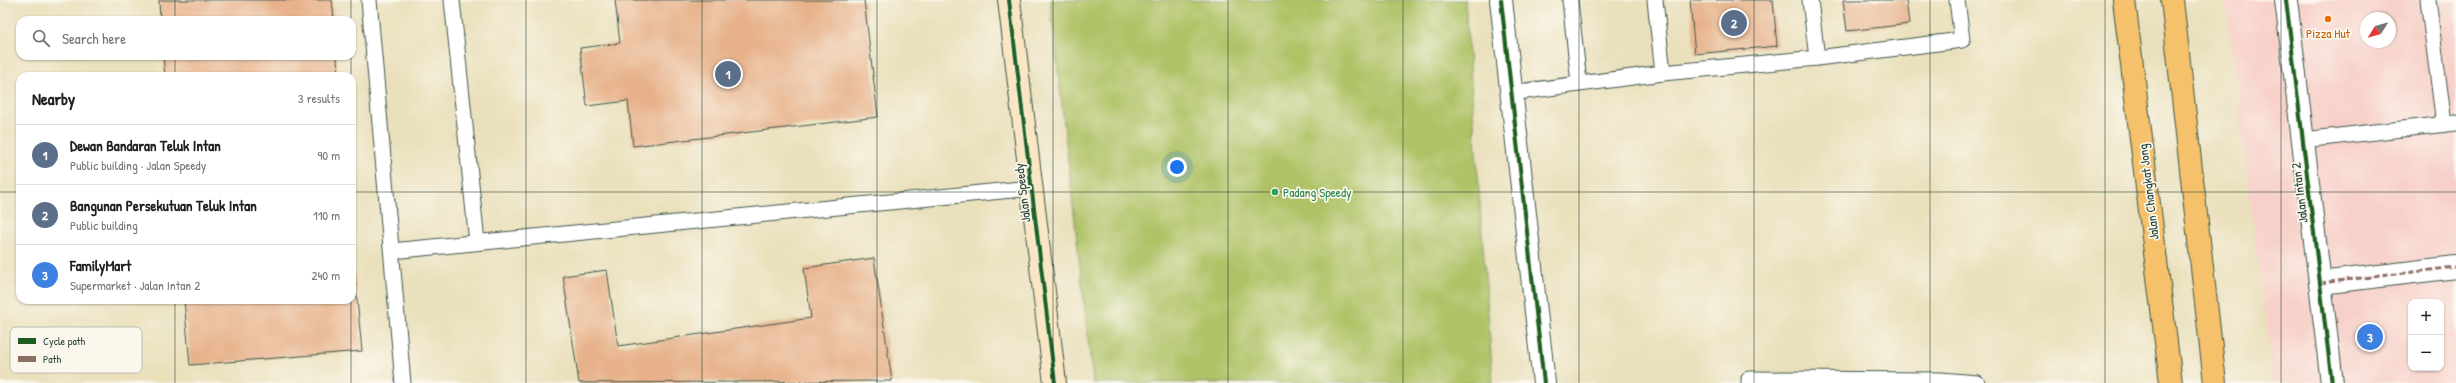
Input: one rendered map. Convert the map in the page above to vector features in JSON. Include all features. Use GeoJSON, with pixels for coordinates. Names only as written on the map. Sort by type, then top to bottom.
{"type":"FeatureCollection","features":[{"type":"Feature","properties":{"kind":"highway","name":"Jalan Changkat Jong"},"geometry":{"type":"LineString","coordinates":[[2124,0],[2171,383]]}},
{"type":"Feature","properties":{"kind":"highway"},"geometry":{"type":"LineString","coordinates":[[2172,0],[2216,383]]}},
{"type":"Feature","properties":{"kind":"street","name":"Jalan Speedy"},"geometry":{"type":"LineString","coordinates":[[1009,0],[1055,383]]}},
{"type":"Feature","properties":{"kind":"street"},"geometry":{"type":"LineString","coordinates":[[1500,0],[1544,383]]}},
{"type":"Feature","properties":{"kind":"street","name":"Jalan Intan 2"},"geometry":{"type":"LineString","coordinates":[[2286,0],[2332,383]]}},
{"type":"Feature","properties":{"kind":"street"},"geometry":{"type":"LineString","coordinates":[[2320,283],[2456,267]]}},
{"type":"Feature","properties":{"kind":"lane"},"geometry":{"type":"LineString","coordinates":[[369,0],[403,383]]}},
{"type":"Feature","properties":{"kind":"lane"},"geometry":{"type":"LineString","coordinates":[[452,0],[477,242]]}},
{"type":"Feature","properties":{"kind":"lane"},"geometry":{"type":"LineString","coordinates":[[1570,0],[1579,83]]}},
{"type":"Feature","properties":{"kind":"lane"},"geometry":{"type":"LineString","coordinates":[[1655,0],[1663,74]]}},
{"type":"Feature","properties":{"kind":"lane"},"geometry":{"type":"LineString","coordinates":[[1810,0],[1817,58]]}},
{"type":"Feature","properties":{"kind":"lane"},"geometry":{"type":"LineString","coordinates":[[1511,93],[1579,83],[1817,58],[1962,40],[1957,0]]}},
{"type":"Feature","properties":{"kind":"lane"},"geometry":{"type":"LineString","coordinates":[[2303,140],[2450,124],[2428,0]]}},
{"type":"Feature","properties":{"kind":"lane"},"geometry":{"type":"LineString","coordinates":[[392,251],[1032,188]]}},
{"type":"Feature","properties":{"kind":"lane"},"geometry":{"type":"LineString","coordinates":[[1749,383],[1749,379],[1941,380],[1977,383]]}},
{"type":"Feature","properties":{"kind":"shaded area"},"geometry":{"type":"Polygon","coordinates":[[[2226,0],[2456,0],[2456,383],[2273,383],[2226,0]]]}},
{"type":"Feature","properties":{"kind":"green space","name":"Padang Speedy"},"geometry":{"type":"Polygon","coordinates":[[[1050,0],[1465,0],[1493,383],[1093,383],[1050,0]]]}},
{"type":"Feature","properties":{"kind":"building"},"geometry":{"type":"Polygon","coordinates":[[[159,0],[332,0],[334,16],[160,16],[159,0]]]}},
{"type":"Feature","properties":{"kind":"building"},"geometry":{"type":"Polygon","coordinates":[[[615,0],[864,0],[878,117],[633,146],[628,101],[587,106],[580,48],[620,43],[615,0]]]}},
{"type":"Feature","properties":{"kind":"building"},"geometry":{"type":"Polygon","coordinates":[[[1690,0],[1773,0],[1777,46],[1695,54],[1690,0]]]}},
{"type":"Feature","properties":{"kind":"building"},"geometry":{"type":"Polygon","coordinates":[[[1843,0],[1906,0],[1909,24],[1847,31],[1843,0]]]}},
{"type":"Feature","properties":{"kind":"building"},"geometry":{"type":"Polygon","coordinates":[[[163,60],[337,60],[338,72],[165,72],[163,60]]]}},
{"type":"Feature","properties":{"kind":"building"},"geometry":{"type":"Polygon","coordinates":[[[874,258],[892,381],[579,383],[563,276],[607,270],[618,346],[811,318],[804,268],[874,258]]]}},
{"type":"Feature","properties":{"kind":"building"},"geometry":{"type":"Polygon","coordinates":[[[356,289],[362,351],[190,365],[184,304],[356,304],[356,289]]]}},
{"type":"Feature","properties":{"kind":"marked path"},"geometry":{"type":"LineString","coordinates":[[2320,283],[2456,267]]}},
{"type":"Feature","properties":{"kind":"cycle path"},"geometry":{"type":"LineString","coordinates":[[1009,0],[1055,383]]}},
{"type":"Feature","properties":{"kind":"cycle path"},"geometry":{"type":"LineString","coordinates":[[1501,0],[1544,383]]}},
{"type":"Feature","properties":{"kind":"cycle path"},"geometry":{"type":"LineString","coordinates":[[2286,0],[2332,383]]}},
{"type":"Feature","properties":{"kind":"place","name":"Pizza Hut"},"geometry":{"type":"Point","coordinates":[2328,19]}},
{"type":"Feature","properties":{"kind":"place","name":"Bangunan Persekutuan Teluk Intan"},"geometry":{"type":"Point","coordinates":[1734,23]}},
{"type":"Feature","properties":{"kind":"place","name":"Dewan Bandaran Teluk Intan"},"geometry":{"type":"Point","coordinates":[728,74]}},
{"type":"Feature","properties":{"kind":"place","name":"Padang Speedy"},"geometry":{"type":"Point","coordinates":[1275,192]}},
{"type":"Feature","properties":{"kind":"place","name":"FamilyMart"},"geometry":{"type":"Point","coordinates":[2370,337]}}]}
